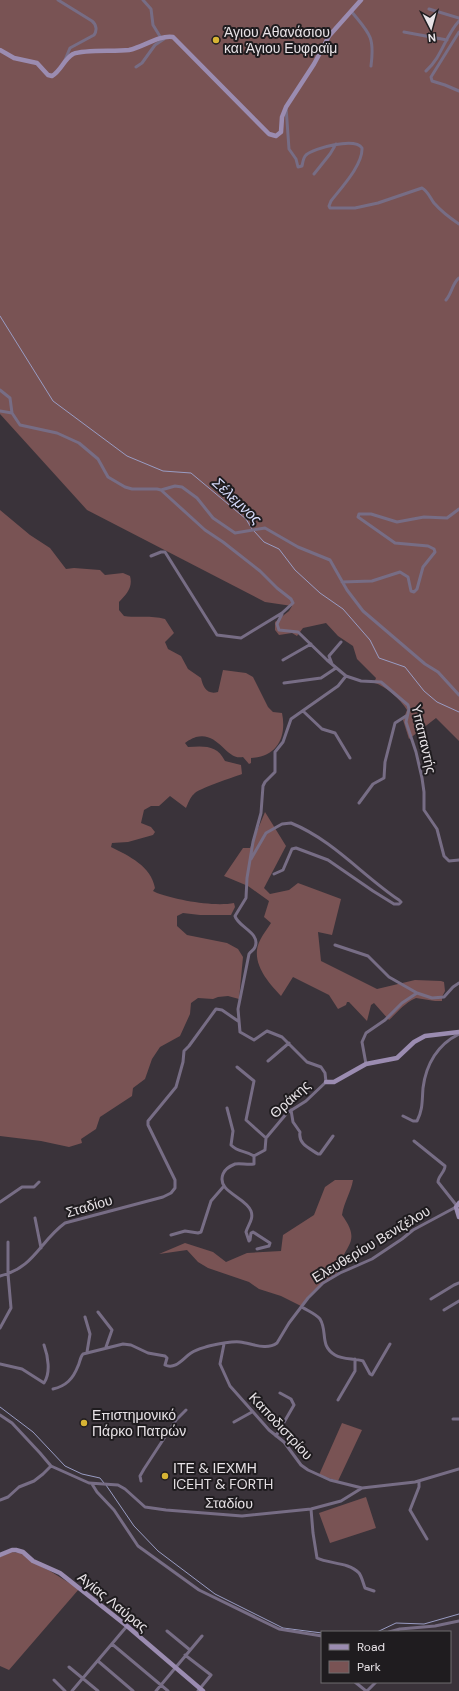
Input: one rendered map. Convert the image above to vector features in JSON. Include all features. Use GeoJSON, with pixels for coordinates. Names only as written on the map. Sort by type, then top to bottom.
{"type":"FeatureCollection","features":[{"type":"Feature","properties":{"kind":"main road"},"geometry":{"type":"LineString","coordinates":[[0,50],[14,58],[36,63],[50,76],[56,73],[63,63],[71,56],[77,53],[127,50],[164,38],[173,37],[178,40],[269,134],[276,136],[280,134],[282,116],[286,107],[314,64],[329,36],[361,0]]}},
{"type":"Feature","properties":{"kind":"main road"},"geometry":{"type":"LineString","coordinates":[[326,1082],[334,1082],[366,1064],[397,1058],[414,1042],[425,1036],[459,1033]]}},
{"type":"Feature","properties":{"kind":"main road"},"geometry":{"type":"LineString","coordinates":[[457,1206],[459,1217]]}},
{"type":"Feature","properties":{"kind":"main road","name":"Αγίας Λαύρας"},"geometry":{"type":"LineString","coordinates":[[0,1555],[16,1550],[23,1552],[33,1561],[52,1569],[126,1626],[200,1690]]}},
{"type":"Feature","properties":{"kind":"street"},"geometry":{"type":"LineString","coordinates":[[58,0],[94,23],[96,32],[91,37],[70,48],[63,63]]}},
{"type":"Feature","properties":{"kind":"street"},"geometry":{"type":"LineString","coordinates":[[68,0],[69,6]]}},
{"type":"Feature","properties":{"kind":"street"},"geometry":{"type":"LineString","coordinates":[[136,67],[142,63],[155,45],[164,38],[153,25],[151,9],[143,0]]}},
{"type":"Feature","properties":{"kind":"street"},"geometry":{"type":"LineString","coordinates":[[429,9],[459,18]]}},
{"type":"Feature","properties":{"kind":"street"},"geometry":{"type":"LineString","coordinates":[[350,11],[366,30],[371,39],[373,51],[371,66]]}},
{"type":"Feature","properties":{"kind":"street"},"geometry":{"type":"LineString","coordinates":[[426,71],[438,58],[453,28],[459,21]]}},
{"type":"Feature","properties":{"kind":"street"},"geometry":{"type":"LineString","coordinates":[[404,32],[447,40]]}},
{"type":"Feature","properties":{"kind":"street"},"geometry":{"type":"LineString","coordinates":[[459,32],[431,77],[432,81],[445,84],[459,91]]}},
{"type":"Feature","properties":{"kind":"street"},"geometry":{"type":"LineString","coordinates":[[286,107],[289,149],[296,159],[298,167],[302,166],[304,157],[308,153],[336,144],[355,143],[361,146],[362,150],[350,176],[331,201],[329,206],[330,208],[352,209],[378,203],[422,188],[426,190],[440,210],[459,224]]}},
{"type":"Feature","properties":{"kind":"street"},"geometry":{"type":"LineString","coordinates":[[314,174],[336,144]]}},
{"type":"Feature","properties":{"kind":"street"},"geometry":{"type":"LineString","coordinates":[[446,300],[452,293],[454,284],[459,278]]}},
{"type":"Feature","properties":{"kind":"street"},"geometry":{"type":"LineString","coordinates":[[0,390],[11,400],[12,412],[20,425],[57,432],[86,447],[98,458],[108,477],[125,488],[161,490],[175,486],[182,487],[197,498],[213,518],[235,533],[265,528],[298,546],[326,558],[333,563],[342,582],[354,601],[369,618],[398,640],[425,664],[438,672],[459,695]]}},
{"type":"Feature","properties":{"kind":"street"},"geometry":{"type":"LineString","coordinates":[[0,411],[12,412]]}},
{"type":"Feature","properties":{"kind":"street"},"geometry":{"type":"LineString","coordinates":[[151,556],[160,552],[165,552],[216,634],[240,638],[282,613],[292,604],[291,600],[260,571],[205,530],[161,490]]}},
{"type":"Feature","properties":{"kind":"street"},"geometry":{"type":"LineString","coordinates":[[342,582],[372,581],[397,572],[403,572],[408,577],[411,591],[414,592],[417,589],[423,567],[435,552],[434,549],[428,546],[395,542],[358,518],[359,514],[371,514],[397,522],[424,517],[447,518],[459,509]]}},
{"type":"Feature","properties":{"kind":"street","name":"Υπαπαντής"},"geometry":{"type":"LineString","coordinates":[[282,613],[277,624],[278,629],[282,631],[296,631],[333,666],[346,676],[355,680],[377,681],[383,683],[408,705],[409,708],[406,716],[406,722],[416,752],[422,778],[425,812],[437,829],[445,858],[449,861],[459,860]]}},
{"type":"Feature","properties":{"kind":"street"},"geometry":{"type":"LineString","coordinates":[[333,666],[329,656],[341,642]]}},
{"type":"Feature","properties":{"kind":"street"},"geometry":{"type":"LineString","coordinates":[[283,660],[311,644]]}},
{"type":"Feature","properties":{"kind":"street"},"geometry":{"type":"LineString","coordinates":[[284,683],[321,678],[336,668]]}},
{"type":"Feature","properties":{"kind":"street"},"geometry":{"type":"LineString","coordinates":[[326,1082],[326,1075],[322,1067],[305,1060],[280,1035],[269,1030],[264,1032],[256,1040],[252,1040],[240,1032],[238,1010],[249,954],[254,948],[256,942],[255,937],[239,923],[235,917],[246,898],[246,882],[253,842],[261,813],[263,786],[275,772],[275,752],[284,739],[290,721],[294,716],[338,686],[346,676]]}},
{"type":"Feature","properties":{"kind":"street"},"geometry":{"type":"LineString","coordinates":[[303,711],[322,729],[331,730],[335,733],[350,758]]}},
{"type":"Feature","properties":{"kind":"street"},"geometry":{"type":"LineString","coordinates":[[360,803],[373,784],[384,778],[395,723],[406,716]]}},
{"type":"Feature","properties":{"kind":"street"},"geometry":{"type":"LineString","coordinates":[[250,860],[256,852],[264,835],[282,824],[291,823],[338,851],[401,902],[399,904],[394,904],[325,858],[296,848],[292,849],[283,870],[274,874]]}},
{"type":"Feature","properties":{"kind":"street"},"geometry":{"type":"LineString","coordinates":[[335,945],[368,956],[389,977],[417,993],[432,998],[444,997],[459,983]]}},
{"type":"Feature","properties":{"kind":"street"},"geometry":{"type":"LineString","coordinates":[[366,1064],[362,1042],[366,1033],[385,1020],[402,1003],[417,993]]}},
{"type":"Feature","properties":{"kind":"street","name":"Σταδίου"},"geometry":{"type":"LineString","coordinates":[[0,1276],[22,1267],[59,1227],[70,1221],[99,1215],[137,1203],[163,1197],[171,1193],[175,1188],[175,1180],[148,1125],[148,1121],[174,1090],[183,1062],[184,1051],[216,1009],[222,1010],[238,1022]]}},
{"type":"Feature","properties":{"kind":"street"},"geometry":{"type":"LineString","coordinates":[[403,1116],[413,1122],[417,1121],[422,1111],[424,1082],[431,1061],[447,1040],[459,1033]]}},
{"type":"Feature","properties":{"kind":"street"},"geometry":{"type":"LineString","coordinates":[[268,1061],[289,1043]]}},
{"type":"Feature","properties":{"kind":"street","name":"Θράκης"},"geometry":{"type":"LineString","coordinates":[[237,1066],[254,1081],[246,1120],[266,1138],[285,1115],[307,1100],[326,1082]]}},
{"type":"Feature","properties":{"kind":"street"},"geometry":{"type":"LineString","coordinates":[[227,1108],[233,1131],[231,1145],[238,1151],[248,1152],[254,1156]]}},
{"type":"Feature","properties":{"kind":"street"},"geometry":{"type":"LineString","coordinates":[[292,1110],[292,1120],[299,1131],[301,1142],[318,1154],[320,1154],[333,1136]]}},
{"type":"Feature","properties":{"kind":"street"},"geometry":{"type":"LineString","coordinates":[[254,1156],[265,1150],[266,1138]]}},
{"type":"Feature","properties":{"kind":"street"},"geometry":{"type":"LineString","coordinates":[[414,1141],[444,1166],[438,1182],[457,1206]]}},
{"type":"Feature","properties":{"kind":"street"},"geometry":{"type":"LineString","coordinates":[[254,1156],[254,1164],[236,1164],[226,1170],[223,1177],[224,1186],[251,1210],[252,1218],[246,1232],[249,1241],[251,1233],[253,1232],[270,1243],[269,1246],[257,1249]]}},
{"type":"Feature","properties":{"kind":"street"},"geometry":{"type":"LineString","coordinates":[[0,1202],[22,1187],[34,1187],[39,1182]]}},
{"type":"Feature","properties":{"kind":"street"},"geometry":{"type":"LineString","coordinates":[[171,1235],[185,1231],[201,1232],[211,1201],[224,1186]]}},
{"type":"Feature","properties":{"kind":"street","name":"Ελευθερίου Βενιζέλου"},"geometry":{"type":"LineString","coordinates":[[87,1352],[120,1344],[131,1345],[145,1352],[166,1357],[165,1365],[171,1366],[176,1365],[196,1350],[224,1344],[239,1342],[258,1346],[273,1345],[316,1289],[332,1277],[372,1259],[413,1230],[457,1206]]}},
{"type":"Feature","properties":{"kind":"street"},"geometry":{"type":"LineString","coordinates":[[36,1218],[41,1248]]}},
{"type":"Feature","properties":{"kind":"street"},"geometry":{"type":"LineString","coordinates":[[0,1328],[11,1308],[8,1274],[8,1242]]}},
{"type":"Feature","properties":{"kind":"street"},"geometry":{"type":"LineString","coordinates":[[431,1300],[459,1283]]}},
{"type":"Feature","properties":{"kind":"street"},"geometry":{"type":"LineString","coordinates":[[444,1310],[459,1302]]}},
{"type":"Feature","properties":{"kind":"street"},"geometry":{"type":"LineString","coordinates":[[302,1307],[317,1316],[320,1320],[324,1331],[324,1341],[330,1351],[341,1358],[363,1361],[366,1363],[368,1372],[372,1375],[390,1344]]}},
{"type":"Feature","properties":{"kind":"street"},"geometry":{"type":"LineString","coordinates":[[98,1312],[112,1330],[106,1347]]}},
{"type":"Feature","properties":{"kind":"street"},"geometry":{"type":"LineString","coordinates":[[53,1389],[68,1383],[76,1371],[81,1355],[87,1352],[90,1334],[85,1317]]}},
{"type":"Feature","properties":{"kind":"street","name":"Καποδιστρίου"},"geometry":{"type":"LineString","coordinates":[[224,1344],[224,1352],[220,1362],[222,1371],[233,1391],[252,1412],[284,1442],[299,1462],[308,1470],[330,1480],[362,1488]]}},
{"type":"Feature","properties":{"kind":"street"},"geometry":{"type":"LineString","coordinates":[[0,1364],[22,1369],[44,1383],[48,1366],[44,1345]]}},
{"type":"Feature","properties":{"kind":"street"},"geometry":{"type":"LineString","coordinates":[[338,1400],[354,1371],[355,1359]]}},
{"type":"Feature","properties":{"kind":"street"},"geometry":{"type":"LineString","coordinates":[[276,1436],[294,1405],[291,1399],[280,1393]]}},
{"type":"Feature","properties":{"kind":"street"},"geometry":{"type":"LineString","coordinates":[[142,1481],[140,1477],[142,1472],[170,1429],[186,1410]]}},
{"type":"Feature","properties":{"kind":"street"},"geometry":{"type":"LineString","coordinates":[[234,1422],[252,1412]]}},
{"type":"Feature","properties":{"kind":"street","name":"Σταδίου"},"geometry":{"type":"LineString","coordinates":[[0,1415],[12,1423],[51,1466],[92,1484],[116,1484],[122,1487],[146,1507],[166,1510],[242,1516],[311,1509],[337,1503],[362,1488],[419,1481],[459,1469]]}},
{"type":"Feature","properties":{"kind":"street"},"geometry":{"type":"LineString","coordinates":[[453,1419],[459,1419]]}},
{"type":"Feature","properties":{"kind":"street"},"geometry":{"type":"LineString","coordinates":[[0,1500],[8,1497],[19,1487],[38,1477],[51,1466]]}},
{"type":"Feature","properties":{"kind":"street"},"geometry":{"type":"LineString","coordinates":[[419,1481],[419,1487],[410,1510],[427,1539]]}},
{"type":"Feature","properties":{"kind":"street"},"geometry":{"type":"LineString","coordinates":[[92,1484],[97,1492],[114,1510],[138,1546],[165,1567],[199,1590],[279,1629],[321,1636]]}},
{"type":"Feature","properties":{"kind":"street"},"geometry":{"type":"LineString","coordinates":[[311,1509],[313,1533],[318,1558],[336,1562],[356,1571],[360,1575],[365,1588],[374,1591]]}},
{"type":"Feature","properties":{"kind":"street"},"geometry":{"type":"LineString","coordinates":[[393,1631],[400,1629],[426,1628],[459,1621]]}},
{"type":"Feature","properties":{"kind":"street"},"geometry":{"type":"LineString","coordinates":[[72,1691],[126,1626]]}},
{"type":"Feature","properties":{"kind":"street"},"geometry":{"type":"LineString","coordinates":[[167,1631],[190,1650]]}},
{"type":"Feature","properties":{"kind":"street"},"geometry":{"type":"LineString","coordinates":[[156,1691],[202,1636]]}},
{"type":"Feature","properties":{"kind":"street"},"geometry":{"type":"LineString","coordinates":[[112,1644],[168,1691]]}},
{"type":"Feature","properties":{"kind":"street"},"geometry":{"type":"LineString","coordinates":[[185,1655],[211,1675],[200,1690]]}},
{"type":"Feature","properties":{"kind":"street"},"geometry":{"type":"LineString","coordinates":[[98,1661],[134,1691]]}},
{"type":"Feature","properties":{"kind":"street"},"geometry":{"type":"LineString","coordinates":[[69,1667],[98,1691]]}},
{"type":"Feature","properties":{"kind":"street"},"geometry":{"type":"LineString","coordinates":[[54,1680],[65,1691]]}},
{"type":"Feature","properties":{"kind":"street"},"geometry":{"type":"LineString","coordinates":[[356,1683],[366,1691],[375,1683]]}},
{"type":"Feature","properties":{"kind":"green space"},"geometry":{"type":"Polygon","coordinates":[[[0,0],[459,0],[459,741],[436,718],[409,739],[403,720],[407,710],[388,690],[374,683],[376,678],[357,659],[353,646],[338,636],[326,623],[303,628],[297,636],[292,633],[279,635],[275,630],[275,622],[289,611],[292,606],[265,602],[87,510],[0,414],[0,0]]]}},
{"type":"Feature","properties":{"kind":"green space"},"geometry":{"type":"Polygon","coordinates":[[[0,510],[30,535],[50,548],[66,569],[74,568],[100,570],[105,575],[123,573],[130,576],[131,584],[129,590],[119,602],[119,610],[124,616],[165,619],[174,633],[165,642],[168,649],[181,656],[188,669],[201,678],[204,687],[208,691],[214,693],[218,692],[223,670],[246,673],[253,677],[268,707],[273,712],[282,713],[283,722],[281,738],[274,750],[260,757],[251,758],[251,763],[249,764],[243,757],[232,755],[211,738],[204,736],[196,737],[186,742],[185,743],[188,747],[205,747],[214,749],[225,761],[241,765],[242,774],[208,786],[197,792],[191,797],[186,808],[170,796],[159,806],[151,806],[144,810],[141,823],[151,827],[155,832],[153,835],[128,842],[112,843],[111,847],[132,858],[144,868],[153,880],[155,888],[153,891],[157,893],[195,902],[216,904],[234,903],[235,907],[231,915],[200,915],[183,913],[177,916],[177,926],[187,935],[227,943],[238,949],[243,957],[239,999],[228,996],[213,999],[198,998],[191,1003],[190,1014],[180,1036],[160,1047],[152,1059],[145,1079],[133,1088],[132,1096],[100,1117],[96,1129],[81,1139],[82,1143],[69,1147],[41,1141],[0,1136],[0,510]]]}},
{"type":"Feature","properties":{"kind":"green space"},"geometry":{"type":"Polygon","coordinates":[[[265,812],[286,846],[264,888],[270,894],[289,890],[298,883],[341,899],[332,935],[318,932],[321,961],[377,989],[415,980],[441,981],[444,982],[445,991],[442,1001],[416,998],[404,1005],[389,1020],[374,1003],[371,1005],[367,1021],[349,1002],[338,1009],[329,995],[293,977],[281,996],[264,975],[258,963],[257,957],[259,943],[271,923],[264,917],[269,901],[248,886],[224,876],[243,848],[250,848],[265,812]]]}},
{"type":"Feature","properties":{"kind":"green space"},"geometry":{"type":"Polygon","coordinates":[[[335,1180],[353,1180],[342,1215],[351,1232],[350,1244],[340,1263],[338,1272],[318,1287],[301,1306],[281,1296],[259,1289],[249,1282],[208,1268],[198,1262],[187,1250],[159,1254],[185,1243],[213,1252],[226,1262],[247,1253],[281,1251],[283,1235],[314,1215],[325,1187],[335,1180]]]}},
{"type":"Feature","properties":{"kind":"green space"},"geometry":{"type":"Polygon","coordinates":[[[342,1423],[362,1430],[338,1481],[319,1475],[342,1423]]]}},
{"type":"Feature","properties":{"kind":"green space"},"geometry":{"type":"Polygon","coordinates":[[[366,1497],[376,1528],[330,1543],[319,1513],[366,1497]]]}},
{"type":"Feature","properties":{"kind":"green space"},"geometry":{"type":"Polygon","coordinates":[[[11,1552],[21,1553],[32,1562],[79,1589],[9,1670],[0,1666],[0,1557],[11,1552]]]}},
{"type":"Feature","properties":{"kind":"waterway","name":"Σέλεμνος"},"geometry":{"type":"LineString","coordinates":[[0,316],[53,401],[127,456],[163,471],[191,473],[246,519],[252,529]]}},
{"type":"Feature","properties":{"kind":"waterway","name":"Σέλεμνος"},"geometry":{"type":"LineString","coordinates":[[254,531],[264,542],[279,549],[295,570],[320,593],[343,609],[370,640],[379,658],[405,667],[424,691],[437,702],[459,712]]}},
{"type":"Feature","properties":{"kind":"waterway"},"geometry":{"type":"LineString","coordinates":[[0,1407],[33,1432],[65,1466],[82,1474],[100,1478],[104,1483]]}},
{"type":"Feature","properties":{"kind":"waterway"},"geometry":{"type":"LineString","coordinates":[[106,1485],[134,1526],[158,1551],[215,1594],[283,1628],[321,1633]]}},
{"type":"Feature","properties":{"kind":"waterway"},"geometry":{"type":"LineString","coordinates":[[379,1631],[396,1623],[424,1624],[459,1614]]}},
{"type":"Feature","properties":{"kind":"place","name":"Άγιου Αθανάσιου και Άγιου Ευφραϊμ"},"geometry":{"type":"Point","coordinates":[216,40]}},
{"type":"Feature","properties":{"kind":"place","name":"Επιστημονικό Πάρκο Πατρών"},"geometry":{"type":"Point","coordinates":[84,1423]}},
{"type":"Feature","properties":{"kind":"place","name":"ΙΤΕ & ΙΕΧΜΗ ICEHT & FORTH"},"geometry":{"type":"Point","coordinates":[165,1476]}}]}
